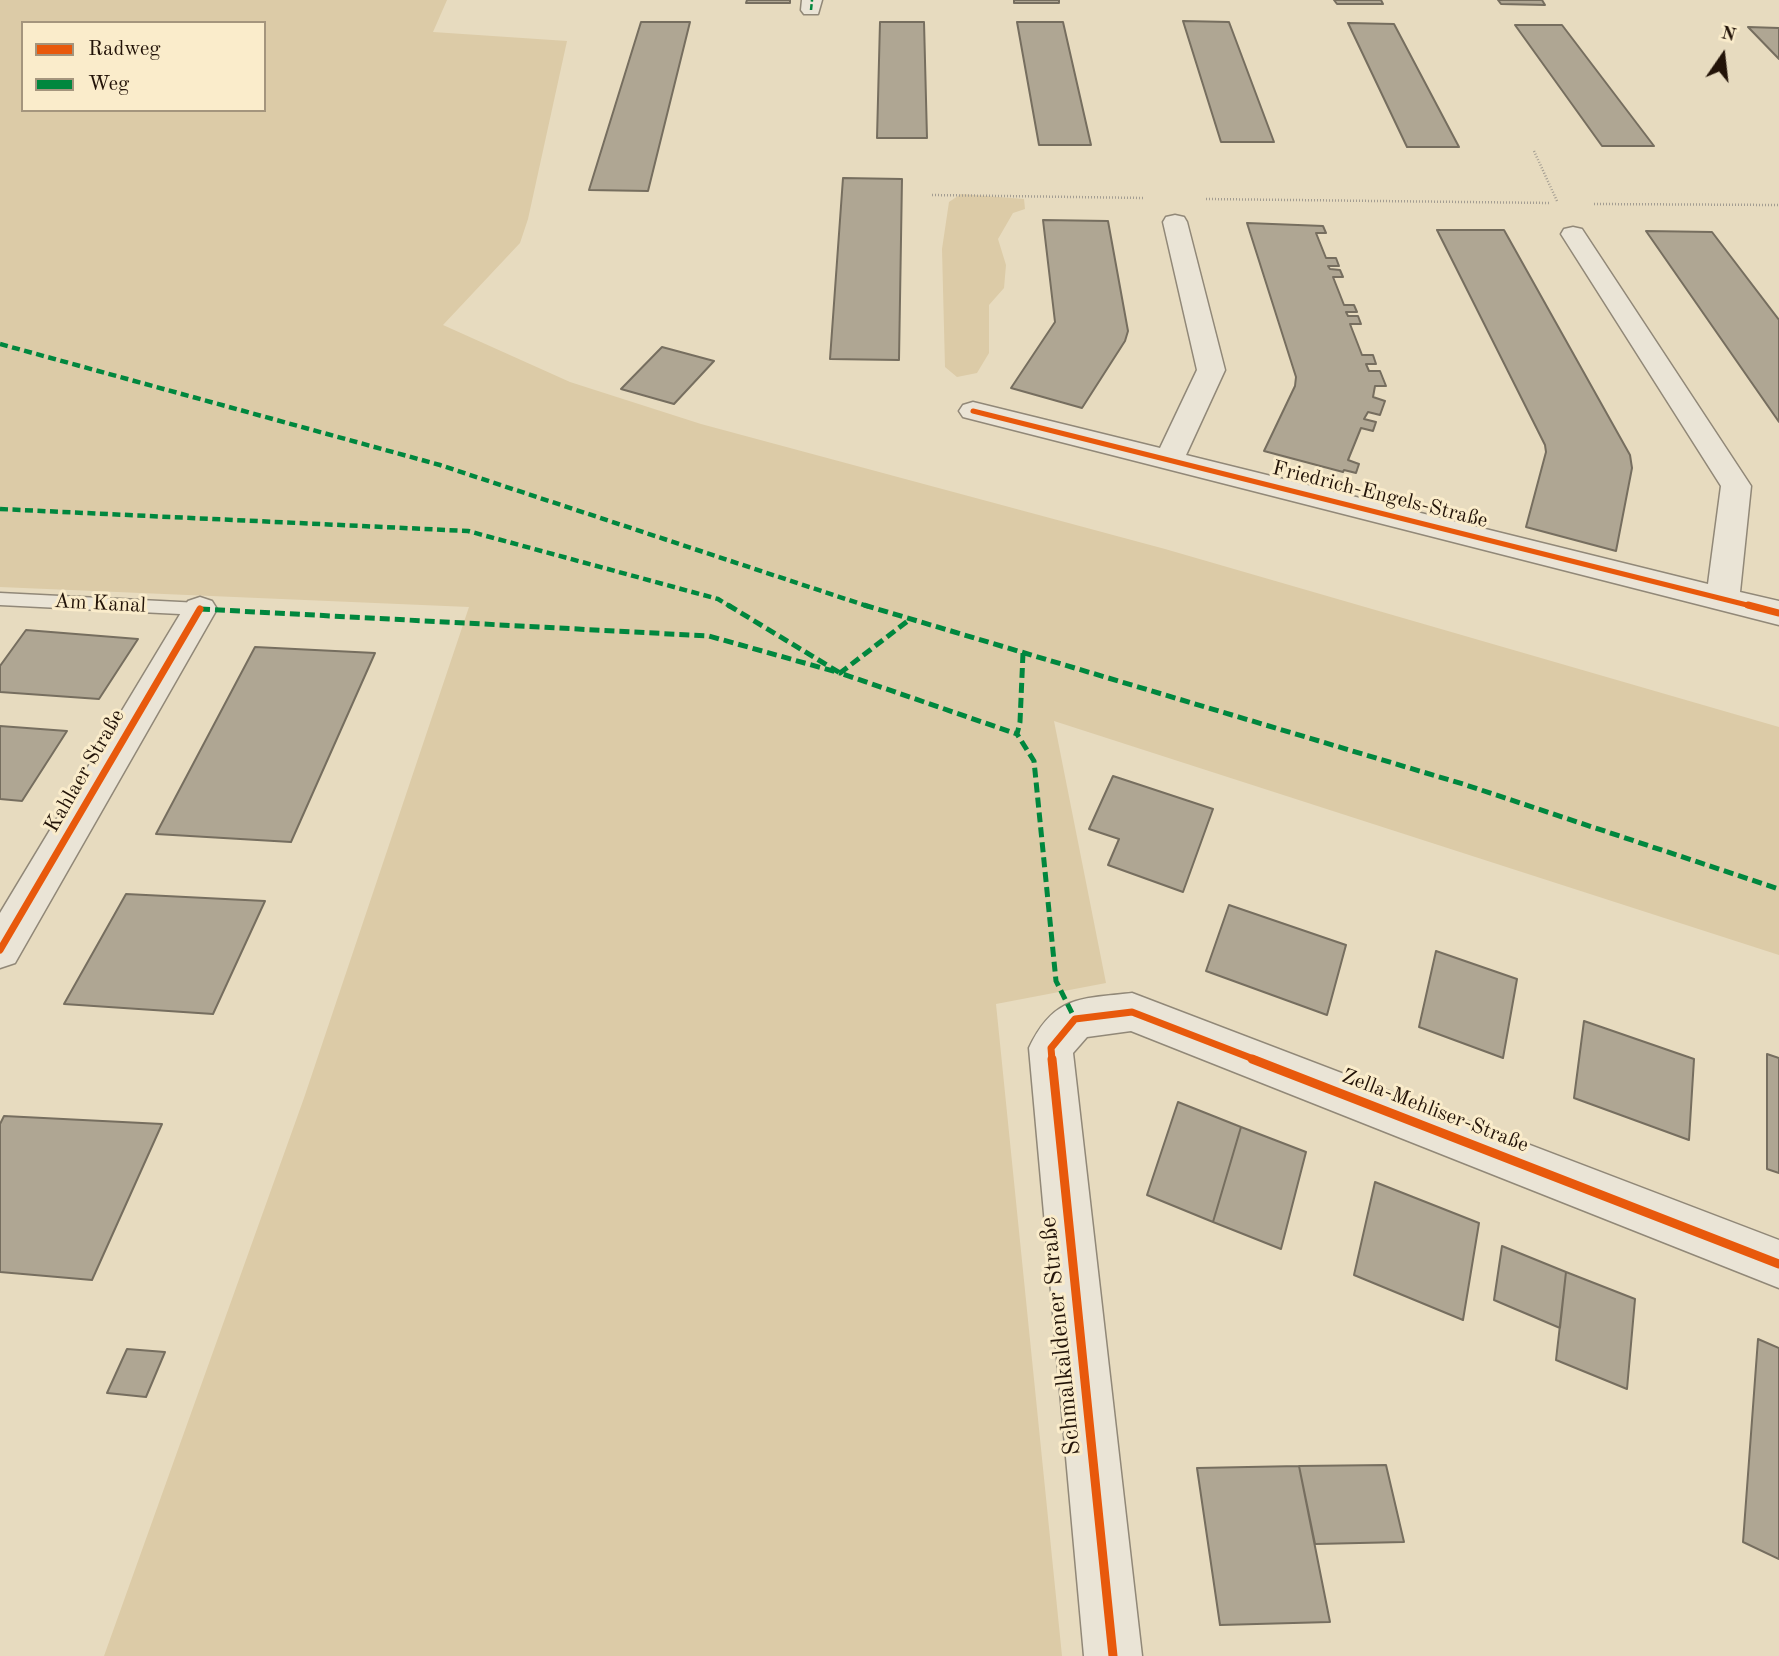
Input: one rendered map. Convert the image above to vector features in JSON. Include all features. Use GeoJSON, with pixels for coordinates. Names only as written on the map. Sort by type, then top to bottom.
{"type":"FeatureCollection","features":[{"type":"Feature","properties":{"kind":"street"},"geometry":{"type":"LineString","coordinates":[[1169,460],[1211,370],[1175,222]]}},
{"type":"Feature","properties":{"kind":"street"},"geometry":{"type":"LineString","coordinates":[[1573,234],[1736,486],[1723,599]]}},
{"type":"Feature","properties":{"kind":"street","name":"Friedrich-Engels-Straße"},"geometry":{"type":"LineString","coordinates":[[973,411],[1779,613]]}},
{"type":"Feature","properties":{"kind":"street","name":"Kahlaer Straße"},"geometry":{"type":"LineString","coordinates":[[0,950],[200,609]]}},
{"type":"Feature","properties":{"kind":"street","name":"Zella-Mehliser-Straße"},"geometry":{"type":"LineString","coordinates":[[1075,1019],[1132,1012],[1779,1264]]}},
{"type":"Feature","properties":{"kind":"street","name":"Schmalkaldener Straße"},"geometry":{"type":"LineString","coordinates":[[1075,1019],[1051,1048],[1113,1656]]}},
{"type":"Feature","properties":{"kind":"lane","name":"Am Kanal"},"geometry":{"type":"LineString","coordinates":[[0,599],[200,609]]}},
{"type":"Feature","properties":{"kind":"path"},"geometry":{"type":"LineString","coordinates":[[1534,151],[1573,234]]}},
{"type":"Feature","properties":{"kind":"path"},"geometry":{"type":"LineString","coordinates":[[932,195],[1154,198]]}},
{"type":"Feature","properties":{"kind":"path"},"geometry":{"type":"LineString","coordinates":[[1196,198],[1779,205]]}},
{"type":"Feature","properties":{"kind":"shaded area"},"geometry":{"type":"Polygon","coordinates":[[[0,0],[447,0],[433,32],[567,41],[528,219],[520,243],[443,325],[570,382],[701,424],[1165,549],[1779,727],[1779,955],[1054,721],[1106,983],[996,1004],[1062,1656],[104,1656],[304,1098],[469,607],[0,587],[0,0]]]}},
{"type":"Feature","properties":{"kind":"shaded area"},"geometry":{"type":"Polygon","coordinates":[[[961,194],[1024,199],[1025,209],[1013,213],[998,239],[1006,265],[1004,288],[989,305],[989,353],[977,373],[957,377],[945,367],[942,249],[949,202],[961,194]]]}},
{"type":"Feature","properties":{"kind":"building"},"geometry":{"type":"Polygon","coordinates":[[[747,0],[790,0],[790,3],[746,3],[747,0]]]}},
{"type":"Feature","properties":{"kind":"building"},"geometry":{"type":"Polygon","coordinates":[[[1014,0],[1059,0],[1059,3],[1014,3],[1014,0]]]}},
{"type":"Feature","properties":{"kind":"building"},"geometry":{"type":"Polygon","coordinates":[[[1334,0],[1381,0],[1383,4],[1337,4],[1334,0]]]}},
{"type":"Feature","properties":{"kind":"building"},"geometry":{"type":"Polygon","coordinates":[[[1498,0],[1542,0],[1545,5],[1501,4],[1498,0]]]}},
{"type":"Feature","properties":{"kind":"building"},"geometry":{"type":"Polygon","coordinates":[[[1183,21],[1229,22],[1274,142],[1221,142],[1183,21]]]}},
{"type":"Feature","properties":{"kind":"building"},"geometry":{"type":"Polygon","coordinates":[[[641,22],[690,22],[648,191],[589,190],[641,22]]]}},
{"type":"Feature","properties":{"kind":"building"},"geometry":{"type":"Polygon","coordinates":[[[880,22],[924,22],[927,138],[877,138],[880,22]]]}},
{"type":"Feature","properties":{"kind":"building"},"geometry":{"type":"Polygon","coordinates":[[[1017,22],[1063,22],[1091,145],[1039,145],[1017,22]]]}},
{"type":"Feature","properties":{"kind":"building"},"geometry":{"type":"Polygon","coordinates":[[[1348,23],[1394,24],[1459,147],[1407,147],[1348,23]]]}},
{"type":"Feature","properties":{"kind":"building"},"geometry":{"type":"Polygon","coordinates":[[[1515,25],[1562,25],[1654,146],[1602,146],[1515,25]]]}},
{"type":"Feature","properties":{"kind":"building"},"geometry":{"type":"Polygon","coordinates":[[[1748,27],[1779,28],[1779,59],[1748,27]]]}},
{"type":"Feature","properties":{"kind":"building"},"geometry":{"type":"Polygon","coordinates":[[[843,178],[902,179],[899,360],[830,359],[843,178]]]}},
{"type":"Feature","properties":{"kind":"building"},"geometry":{"type":"Polygon","coordinates":[[[1043,220],[1108,221],[1128,331],[1125,341],[1082,408],[1011,388],[1055,322],[1043,220]]]}},
{"type":"Feature","properties":{"kind":"building"},"geometry":{"type":"Polygon","coordinates":[[[1247,223],[1323,226],[1326,233],[1316,233],[1326,258],[1336,258],[1339,266],[1328,266],[1330,269],[1340,270],[1343,277],[1333,277],[1344,305],[1354,305],[1357,312],[1346,312],[1348,316],[1358,316],[1361,324],[1350,324],[1362,355],[1373,355],[1376,364],[1366,364],[1369,371],[1380,371],[1386,386],[1375,386],[1373,397],[1385,401],[1380,415],[1368,412],[1364,419],[1376,422],[1373,431],[1361,428],[1348,460],[1359,464],[1356,473],[1264,451],[1295,386],[1296,377],[1247,223]]]}},
{"type":"Feature","properties":{"kind":"building"},"geometry":{"type":"Polygon","coordinates":[[[1437,230],[1504,230],[1630,455],[1632,468],[1616,551],[1526,527],[1546,452],[1545,445],[1437,230]]]}},
{"type":"Feature","properties":{"kind":"building"},"geometry":{"type":"Polygon","coordinates":[[[1646,231],[1712,232],[1779,320],[1779,422],[1646,231]]]}},
{"type":"Feature","properties":{"kind":"building"},"geometry":{"type":"Polygon","coordinates":[[[662,347],[714,361],[674,404],[621,389],[662,347]]]}},
{"type":"Feature","properties":{"kind":"building"},"geometry":{"type":"Polygon","coordinates":[[[26,630],[138,639],[99,699],[0,692],[0,666],[26,630]]]}},
{"type":"Feature","properties":{"kind":"building"},"geometry":{"type":"Polygon","coordinates":[[[255,647],[375,653],[291,842],[156,834],[255,647]]]}},
{"type":"Feature","properties":{"kind":"building"},"geometry":{"type":"Polygon","coordinates":[[[0,726],[67,731],[22,801],[0,799],[0,726]]]}},
{"type":"Feature","properties":{"kind":"building"},"geometry":{"type":"Polygon","coordinates":[[[1113,776],[1213,809],[1183,892],[1108,865],[1119,839],[1089,829],[1113,776]]]}},
{"type":"Feature","properties":{"kind":"building"},"geometry":{"type":"Polygon","coordinates":[[[126,894],[265,901],[213,1014],[64,1004],[126,894]]]}},
{"type":"Feature","properties":{"kind":"building"},"geometry":{"type":"Polygon","coordinates":[[[1229,905],[1346,945],[1327,1015],[1206,971],[1229,905]]]}},
{"type":"Feature","properties":{"kind":"building"},"geometry":{"type":"Polygon","coordinates":[[[1436,951],[1517,979],[1503,1058],[1419,1027],[1436,951]]]}},
{"type":"Feature","properties":{"kind":"building"},"geometry":{"type":"Polygon","coordinates":[[[1584,1021],[1694,1059],[1689,1140],[1574,1098],[1584,1021]]]}},
{"type":"Feature","properties":{"kind":"building"},"geometry":{"type":"Polygon","coordinates":[[[1767,1054],[1779,1058],[1779,1173],[1767,1169],[1767,1054]]]}},
{"type":"Feature","properties":{"kind":"building"},"geometry":{"type":"Polygon","coordinates":[[[1178,1102],[1241,1127],[1213,1222],[1147,1195],[1178,1102]]]}},
{"type":"Feature","properties":{"kind":"building"},"geometry":{"type":"Polygon","coordinates":[[[4,1116],[162,1124],[92,1280],[0,1272],[0,1124],[4,1116]]]}},
{"type":"Feature","properties":{"kind":"building"},"geometry":{"type":"Polygon","coordinates":[[[1241,1127],[1306,1152],[1281,1249],[1213,1222],[1241,1127]]]}},
{"type":"Feature","properties":{"kind":"building"},"geometry":{"type":"Polygon","coordinates":[[[1375,1182],[1479,1223],[1463,1320],[1354,1275],[1375,1182]]]}},
{"type":"Feature","properties":{"kind":"building"},"geometry":{"type":"Polygon","coordinates":[[[1502,1246],[1566,1272],[1560,1328],[1494,1300],[1502,1246]]]}},
{"type":"Feature","properties":{"kind":"building"},"geometry":{"type":"Polygon","coordinates":[[[1566,1272],[1635,1299],[1627,1389],[1556,1360],[1566,1272]]]}},
{"type":"Feature","properties":{"kind":"building"},"geometry":{"type":"Polygon","coordinates":[[[1758,1339],[1779,1348],[1779,1559],[1743,1542],[1758,1339]]]}},
{"type":"Feature","properties":{"kind":"building"},"geometry":{"type":"Polygon","coordinates":[[[127,1349],[165,1352],[146,1397],[107,1393],[127,1349]]]}},
{"type":"Feature","properties":{"kind":"building"},"geometry":{"type":"Polygon","coordinates":[[[1386,1465],[1404,1542],[1315,1544],[1299,1466],[1386,1465]]]}},
{"type":"Feature","properties":{"kind":"building"},"geometry":{"type":"Polygon","coordinates":[[[1299,1466],[1330,1622],[1220,1625],[1197,1468],[1299,1466]]]}},
{"type":"Feature","properties":{"kind":"marked path"},"geometry":{"type":"LineString","coordinates":[[811,10],[812,0]]}},
{"type":"Feature","properties":{"kind":"marked path"},"geometry":{"type":"LineString","coordinates":[[0,344],[440,465],[909,620],[1463,784],[1779,889]]}},
{"type":"Feature","properties":{"kind":"marked path"},"geometry":{"type":"LineString","coordinates":[[0,509],[468,531],[718,599],[840,673],[1017,734]]}},
{"type":"Feature","properties":{"kind":"marked path"},"geometry":{"type":"LineString","coordinates":[[200,609],[709,636],[840,673],[909,620]]}},
{"type":"Feature","properties":{"kind":"marked path"},"geometry":{"type":"LineString","coordinates":[[1023,653],[1020,722],[1017,734],[1034,761],[1056,981],[1075,1019]]}},
{"type":"Feature","properties":{"kind":"cycle path"},"geometry":{"type":"LineString","coordinates":[[973,411],[1779,613]]}},
{"type":"Feature","properties":{"kind":"cycle path"},"geometry":{"type":"LineString","coordinates":[[0,950],[200,609]]}},
{"type":"Feature","properties":{"kind":"cycle path"},"geometry":{"type":"LineString","coordinates":[[1113,1656],[1051,1048],[1075,1019],[1132,1012],[1779,1264]]}}]}
